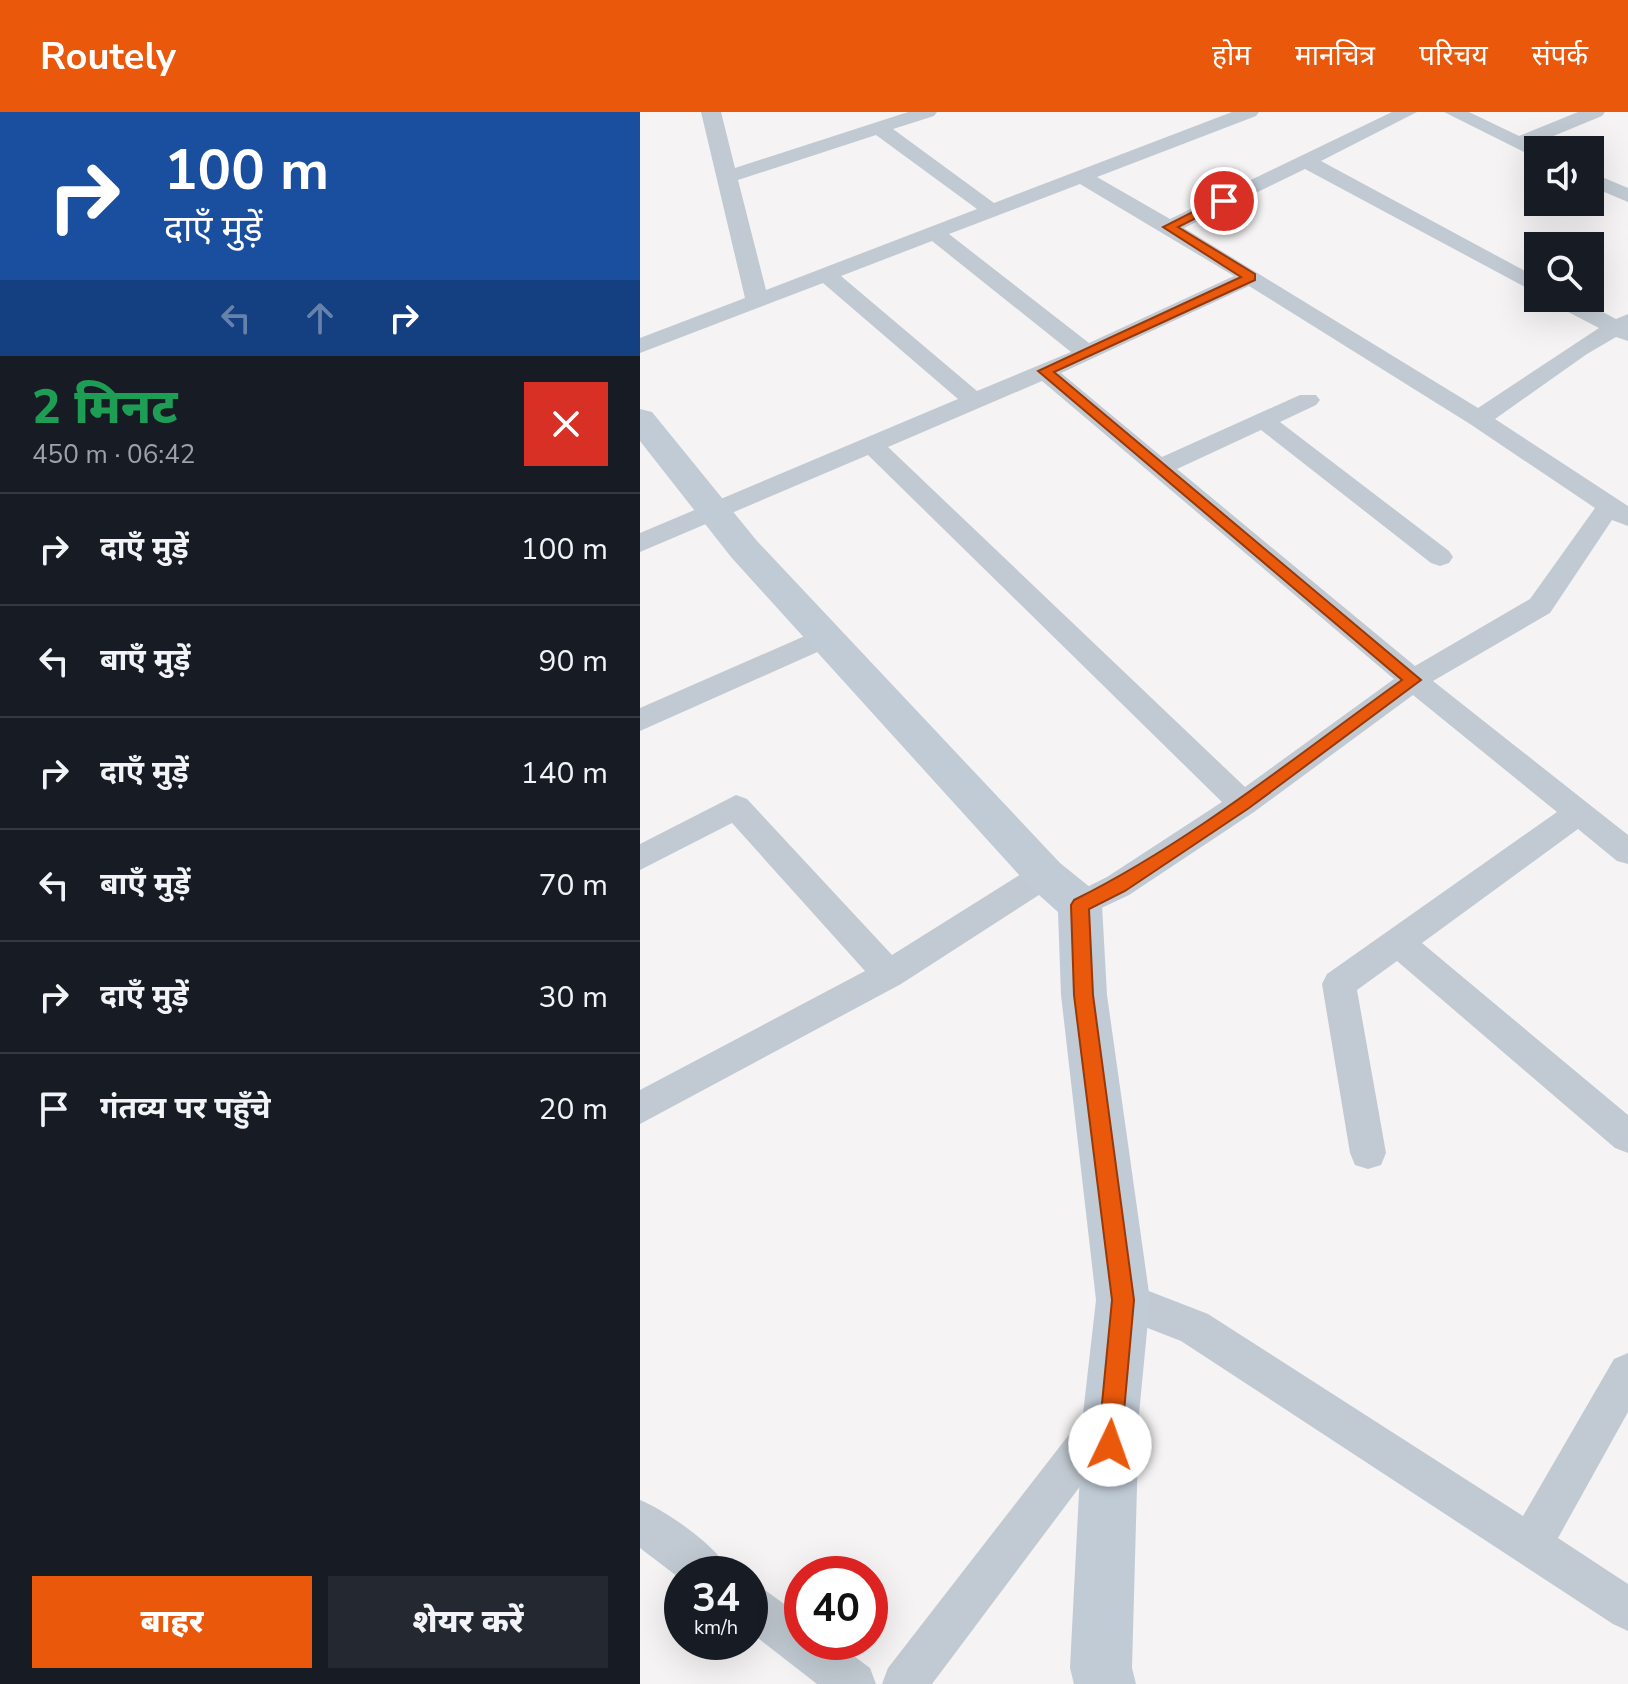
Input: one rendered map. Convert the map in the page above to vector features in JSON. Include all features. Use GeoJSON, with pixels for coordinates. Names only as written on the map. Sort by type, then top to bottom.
{"type":"FeatureCollection","features":[{"type":"Feature","properties":{"kind":"street"},"geometry":{"type":"LineString","coordinates":[[711,112],[757,300]]}},
{"type":"Feature","properties":{"kind":"street"},"geometry":{"type":"LineString","coordinates":[[727,177],[927,112]]}},
{"type":"Feature","properties":{"kind":"street"},"geometry":{"type":"LineString","coordinates":[[640,346],[1249,112]]}},
{"type":"Feature","properties":{"kind":"street"},"geometry":{"type":"LineString","coordinates":[[1169,227],[1407,112]]}},
{"type":"Feature","properties":{"kind":"street"},"geometry":{"type":"LineString","coordinates":[[1454,112],[1524,146]]}},
{"type":"Feature","properties":{"kind":"street"},"geometry":{"type":"LineString","coordinates":[[1519,143],[1595,112]]}},
{"type":"Feature","properties":{"kind":"street"},"geometry":{"type":"LineString","coordinates":[[879,128],[991,210]]}},
{"type":"Feature","properties":{"kind":"street"},"geometry":{"type":"LineString","coordinates":[[1306,161],[1524,279]]}},
{"type":"Feature","properties":{"kind":"street"},"geometry":{"type":"LineString","coordinates":[[1080,176],[1169,227],[1479,419],[1618,513],[1540,606],[1413,680],[1243,804],[1118,886],[1080,905]]}},
{"type":"Feature","properties":{"kind":"street"},"geometry":{"type":"LineString","coordinates":[[1604,184],[1626,194]]}},
{"type":"Feature","properties":{"kind":"street"},"geometry":{"type":"LineString","coordinates":[[933,232],[1087,353]]}},
{"type":"Feature","properties":{"kind":"street"},"geometry":{"type":"LineString","coordinates":[[825,274],[975,401]]}},
{"type":"Feature","properties":{"kind":"street"},"geometry":{"type":"LineString","coordinates":[[640,543],[1087,353],[1250,277]]}},
{"type":"Feature","properties":{"kind":"street"},"geometry":{"type":"LineString","coordinates":[[1589,312],[1624,328]]}},
{"type":"Feature","properties":{"kind":"street"},"geometry":{"type":"LineString","coordinates":[[1479,419],[1579,349],[1624,328]]}},
{"type":"Feature","properties":{"kind":"street"},"geometry":{"type":"LineString","coordinates":[[1045,371],[1413,680],[1628,852]]}},
{"type":"Feature","properties":{"kind":"street"},"geometry":{"type":"LineString","coordinates":[[1160,467],[1308,400]]}},
{"type":"Feature","properties":{"kind":"street"},"geometry":{"type":"LineString","coordinates":[[640,419],[823,638],[1045,875],[1080,905],[1084,995],[1123,1300],[1111,1414],[1109,1679]]}},
{"type":"Feature","properties":{"kind":"street"},"geometry":{"type":"LineString","coordinates":[[1263,420],[1440,557]]}},
{"type":"Feature","properties":{"kind":"street"},"geometry":{"type":"LineString","coordinates":[[871,444],[1243,804]]}},
{"type":"Feature","properties":{"kind":"street"},"geometry":{"type":"LineString","coordinates":[[640,720],[823,638]]}},
{"type":"Feature","properties":{"kind":"street"},"geometry":{"type":"LineString","coordinates":[[640,858],[736,807],[889,974]]}},
{"type":"Feature","properties":{"kind":"street"},"geometry":{"type":"LineString","coordinates":[[1368,1153],[1339,984],[1579,813]]}},
{"type":"Feature","properties":{"kind":"street"},"geometry":{"type":"LineString","coordinates":[[640,1108],[889,974],[1045,875]]}},
{"type":"Feature","properties":{"kind":"street"},"geometry":{"type":"LineString","coordinates":[[1398,942],[1628,1137]]}},
{"type":"Feature","properties":{"kind":"street"},"geometry":{"type":"LineString","coordinates":[[1123,1300],[1194,1327],[1628,1609]]}},
{"type":"Feature","properties":{"kind":"street"},"geometry":{"type":"LineString","coordinates":[[1531,1544],[1628,1373]]}},
{"type":"Feature","properties":{"kind":"street"},"geometry":{"type":"LineString","coordinates":[[904,1684],[1111,1414]]}},
{"type":"Feature","properties":{"kind":"street"},"geometry":{"type":"LineString","coordinates":[[640,1521],[686,1556]]}},
{"type":"Feature","properties":{"kind":"street"},"geometry":{"type":"LineString","coordinates":[[768,1619],[854,1684]]}},
{"type":"Feature","properties":{"kind":"route"},"geometry":{"type":"LineString","coordinates":[[1110,1445],[1123,1300],[1084,995],[1080,905],[1118,886],[1243,804],[1413,680],[1045,371],[1250,277],[1169,227],[1224,201]]}}]}
